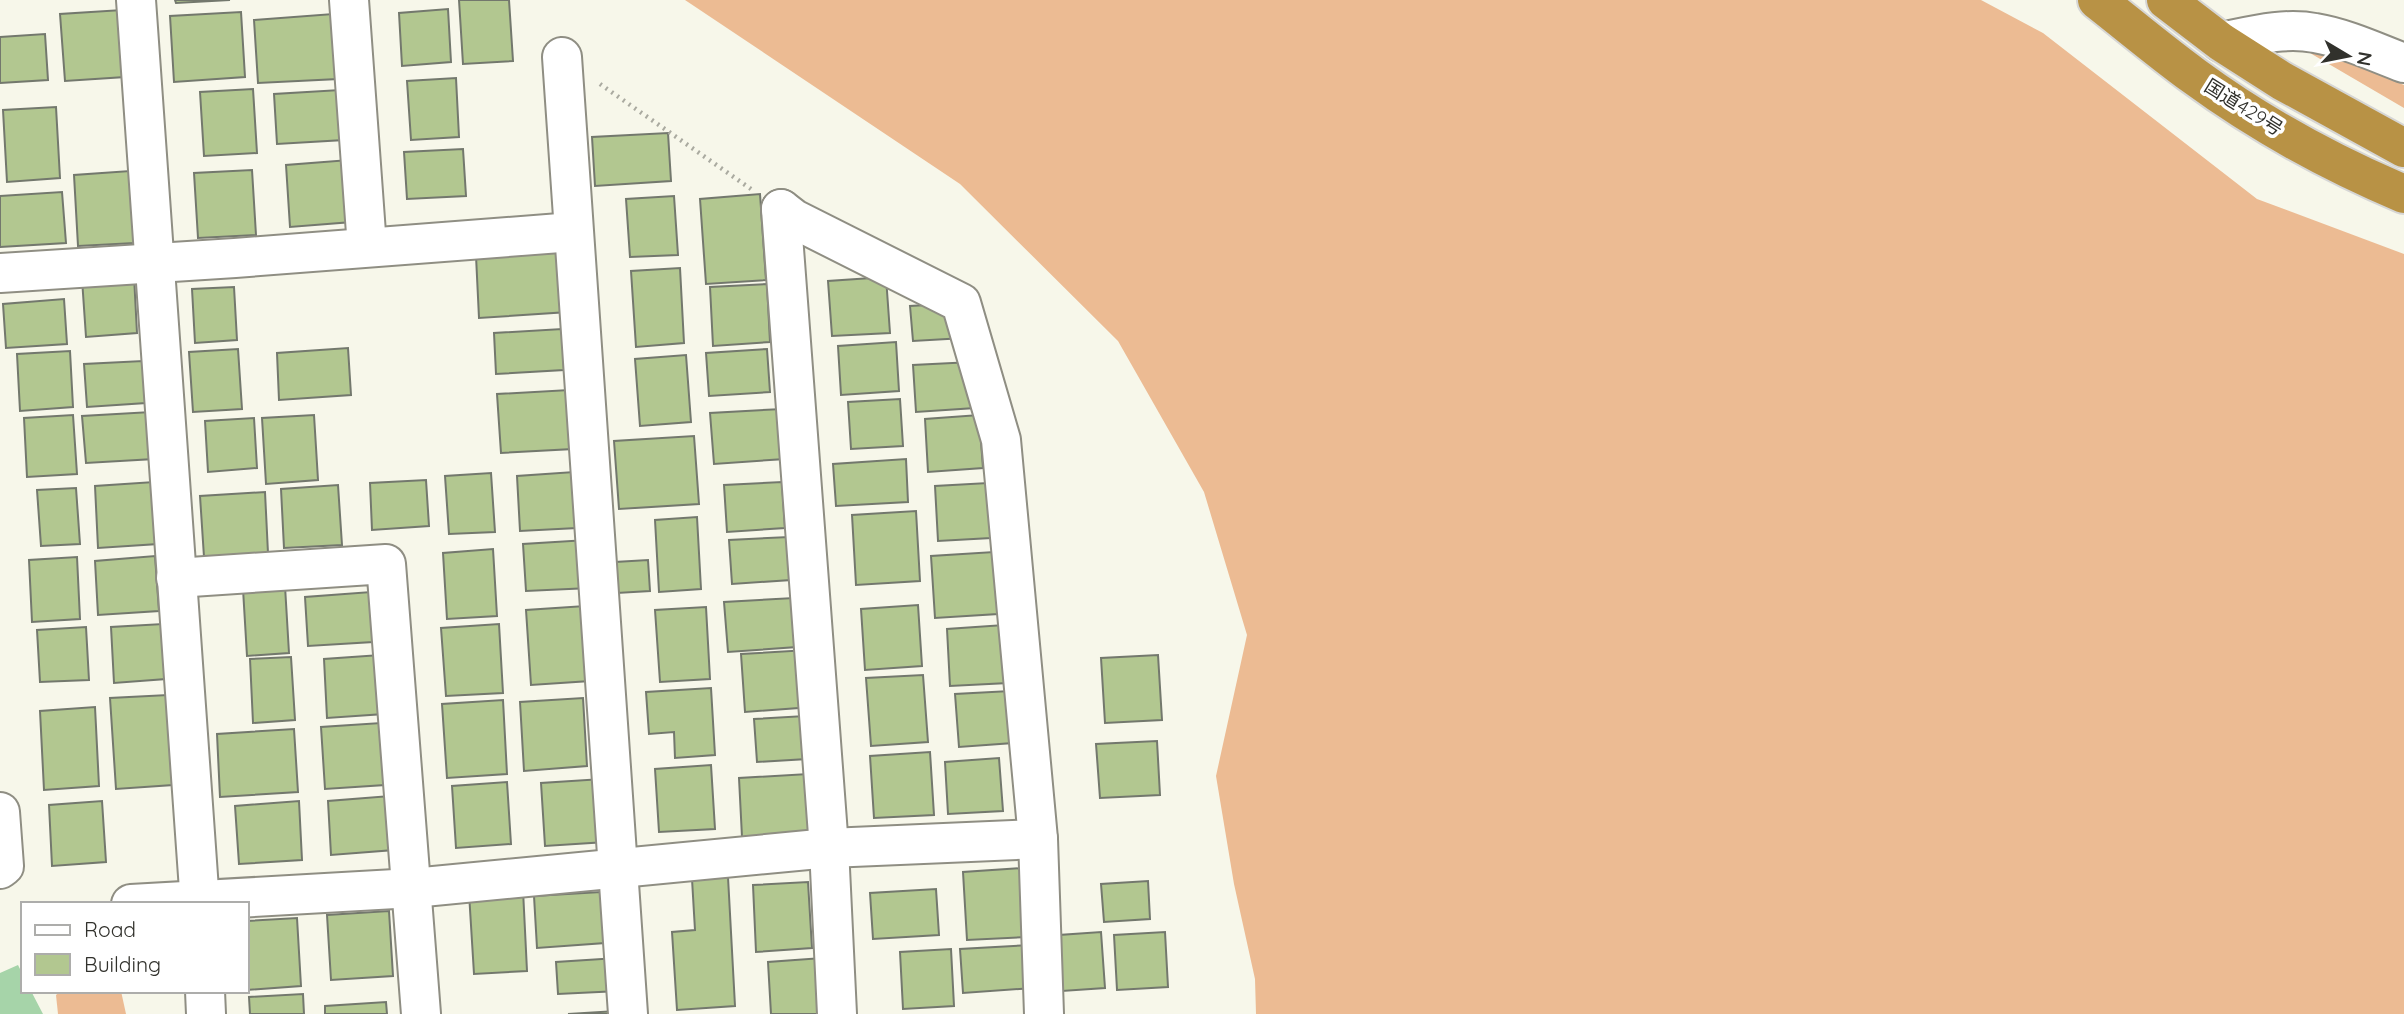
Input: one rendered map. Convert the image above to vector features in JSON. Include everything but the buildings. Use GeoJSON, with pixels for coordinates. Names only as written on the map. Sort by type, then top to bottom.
{"type":"FeatureCollection","features":[{"type":"Feature","properties":{"kind":"highway","name":"国道429号"},"geometry":{"type":"LineString","coordinates":[[2097,0],[2194,76],[2262,121],[2373,181],[2404,194]]}},
{"type":"Feature","properties":{"kind":"highway"},"geometry":{"type":"LineString","coordinates":[[2166,0],[2221,42],[2282,81],[2404,148]]}},
{"type":"Feature","properties":{"kind":"street"},"geometry":{"type":"LineString","coordinates":[[136,0],[200,902],[412,888],[829,848],[1038,839]]}},
{"type":"Feature","properties":{"kind":"street"},"geometry":{"type":"LineString","coordinates":[[349,0],[367,247]]}},
{"type":"Feature","properties":{"kind":"street"},"geometry":{"type":"LineString","coordinates":[[2221,42],[2268,32],[2313,32],[2404,63]]}},
{"type":"Feature","properties":{"kind":"street"},"geometry":{"type":"LineString","coordinates":[[562,57],[628,1014]]}},
{"type":"Feature","properties":{"kind":"street"},"geometry":{"type":"LineString","coordinates":[[781,209],[794,219],[961,303],[1001,440],[1038,839],[1044,1014]]}},
{"type":"Feature","properties":{"kind":"street"},"geometry":{"type":"LineString","coordinates":[[781,209],[829,848],[837,1014]]}},
{"type":"Feature","properties":{"kind":"street"},"geometry":{"type":"LineString","coordinates":[[0,274],[573,232]]}},
{"type":"Feature","properties":{"kind":"street"},"geometry":{"type":"LineString","coordinates":[[176,578],[386,564],[421,1014]]}},
{"type":"Feature","properties":{"kind":"street"},"geometry":{"type":"LineString","coordinates":[[0,812],[4,866],[0,869]]}},
{"type":"Feature","properties":{"kind":"street"},"geometry":{"type":"LineString","coordinates":[[205,993],[206,1014]]}},
{"type":"Feature","properties":{"kind":"path"},"geometry":{"type":"LineString","coordinates":[[562,57],[781,209]]}},
{"type":"Feature","properties":{"kind":"shaded area"},"geometry":{"type":"Polygon","coordinates":[[[685,0],[1981,0],[2043,33],[2257,199],[2404,254],[2404,1014],[1256,1014],[1255,979],[1234,884],[1216,776],[1247,635],[1204,492],[1118,341],[960,184],[685,0]]]}},
{"type":"Feature","properties":{"kind":"shaded area"},"geometry":{"type":"Polygon","coordinates":[[[2298,46],[2354,57],[2387,78],[2404,85],[2404,108],[2298,46]]]}},
{"type":"Feature","properties":{"kind":"shaded area"},"geometry":{"type":"Polygon","coordinates":[[[18,965],[21,971],[21,993],[32,993],[43,1014],[0,1014],[0,973],[18,965]]]}},
{"type":"Feature","properties":{"kind":"shaded area"},"geometry":{"type":"Polygon","coordinates":[[[121,993],[126,1014],[58,1014],[56,995],[121,993]]]}}]}
